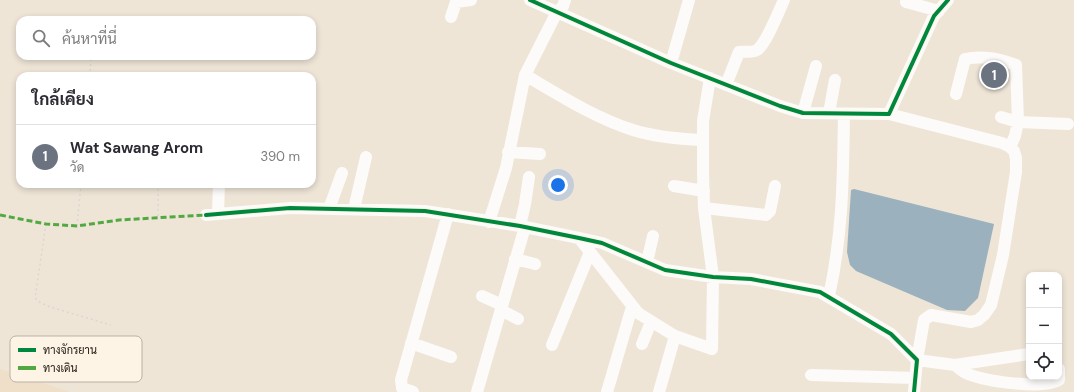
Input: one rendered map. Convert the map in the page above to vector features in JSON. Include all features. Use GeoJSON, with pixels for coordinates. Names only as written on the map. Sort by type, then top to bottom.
{"type":"FeatureCollection","features":[{"type":"Feature","properties":{"kind":"street"},"geometry":{"type":"LineString","coordinates":[[451,17],[456,2],[471,0]]}},
{"type":"Feature","properties":{"kind":"street"},"geometry":{"type":"LineString","coordinates":[[530,0],[671,63],[780,106],[803,112],[889,114],[1010,147],[1016,158],[1016,172],[1003,255],[991,305],[984,315],[978,320],[970,322],[931,315],[924,320],[917,360],[914,392]]}},
{"type":"Feature","properties":{"kind":"street"},"geometry":{"type":"LineString","coordinates":[[489,222],[506,168],[508,152],[525,76],[557,12],[563,6],[565,0]]}},
{"type":"Feature","properties":{"kind":"street"},"geometry":{"type":"LineString","coordinates":[[671,63],[689,0]]}},
{"type":"Feature","properties":{"kind":"street"},"geometry":{"type":"LineString","coordinates":[[726,85],[739,52],[752,52],[758,49],[773,25],[784,0]]}},
{"type":"Feature","properties":{"kind":"street"},"geometry":{"type":"LineString","coordinates":[[889,114],[934,16],[948,0]]}},
{"type":"Feature","properties":{"kind":"street"},"geometry":{"type":"LineString","coordinates":[[906,2],[939,11]]}},
{"type":"Feature","properties":{"kind":"street"},"geometry":{"type":"LineString","coordinates":[[956,94],[965,59],[978,56],[1016,65],[1018,122],[1015,136],[1010,147]]}},
{"type":"Feature","properties":{"kind":"street"},"geometry":{"type":"LineString","coordinates":[[803,112],[816,66]]}},
{"type":"Feature","properties":{"kind":"street"},"geometry":{"type":"LineString","coordinates":[[525,76],[576,105],[617,117],[632,129],[656,136],[703,140]]}},
{"type":"Feature","properties":{"kind":"street"},"geometry":{"type":"LineString","coordinates":[[579,238],[632,307],[651,322],[675,336],[712,349],[713,277],[704,208],[703,140],[703,121],[710,78]]}},
{"type":"Feature","properties":{"kind":"street"},"geometry":{"type":"LineString","coordinates":[[829,113],[835,80]]}},
{"type":"Feature","properties":{"kind":"street"},"geometry":{"type":"LineString","coordinates":[[829,296],[835,268],[841,223],[844,114]]}},
{"type":"Feature","properties":{"kind":"street"},"geometry":{"type":"LineString","coordinates":[[1000,117],[1018,122],[1068,124]]}},
{"type":"Feature","properties":{"kind":"street"},"geometry":{"type":"LineString","coordinates":[[508,152],[540,154]]}},
{"type":"Feature","properties":{"kind":"street"},"geometry":{"type":"LineString","coordinates":[[354,210],[366,157]]}},
{"type":"Feature","properties":{"kind":"street"},"geometry":{"type":"LineString","coordinates":[[329,209],[342,172]]}},
{"type":"Feature","properties":{"kind":"street"},"geometry":{"type":"LineString","coordinates":[[477,392],[516,259],[529,177]]}},
{"type":"Feature","properties":{"kind":"street"},"geometry":{"type":"LineString","coordinates":[[674,186],[704,191]]}},
{"type":"Feature","properties":{"kind":"street"},"geometry":{"type":"LineString","coordinates":[[704,208],[766,215],[770,211],[775,186]]}},
{"type":"Feature","properties":{"kind":"street"},"geometry":{"type":"LineString","coordinates":[[218,188],[212,214],[290,208],[402,210],[448,214],[489,222],[522,226],[602,243],[665,270],[713,277],[767,281],[790,285],[829,296],[891,334],[917,360],[954,365],[1026,354]]}},
{"type":"Feature","properties":{"kind":"street"},"geometry":{"type":"LineString","coordinates":[[413,392],[402,388],[400,384],[448,214]]}},
{"type":"Feature","properties":{"kind":"street"},"geometry":{"type":"LineString","coordinates":[[647,262],[653,236]]}},
{"type":"Feature","properties":{"kind":"street"},"geometry":{"type":"LineString","coordinates":[[552,345],[590,252]]}},
{"type":"Feature","properties":{"kind":"street"},"geometry":{"type":"LineString","coordinates":[[516,259],[535,264]]}},
{"type":"Feature","properties":{"kind":"street"},"geometry":{"type":"LineString","coordinates":[[482,296],[518,319]]}},
{"type":"Feature","properties":{"kind":"street"},"geometry":{"type":"LineString","coordinates":[[607,392],[632,307]]}},
{"type":"Feature","properties":{"kind":"street"},"geometry":{"type":"LineString","coordinates":[[642,344],[651,322]]}},
{"type":"Feature","properties":{"kind":"street"},"geometry":{"type":"LineString","coordinates":[[659,392],[675,336]]}},
{"type":"Feature","properties":{"kind":"street"},"geometry":{"type":"LineString","coordinates":[[411,343],[451,357]]}},
{"type":"Feature","properties":{"kind":"street"},"geometry":{"type":"LineString","coordinates":[[954,365],[967,374],[991,380],[1037,384],[1054,383],[1059,380]]}},
{"type":"Feature","properties":{"kind":"street"},"geometry":{"type":"LineString","coordinates":[[811,375],[915,378]]}},
{"type":"Feature","properties":{"kind":"path"},"geometry":{"type":"LineString","coordinates":[[90,72],[91,60]]}},
{"type":"Feature","properties":{"kind":"path"},"geometry":{"type":"LineString","coordinates":[[77,226],[81,188]]}},
{"type":"Feature","properties":{"kind":"path"},"geometry":{"type":"LineString","coordinates":[[158,188],[158,218]]}},
{"type":"Feature","properties":{"kind":"path"},"geometry":{"type":"LineString","coordinates":[[46,224],[35,298],[40,303],[50,307],[111,325]]}},
{"type":"Feature","properties":{"kind":"shaded area"},"geometry":{"type":"Polygon","coordinates":[[[0,369],[10,372],[10,382],[40,382],[70,392],[0,392],[0,369]]]}},
{"type":"Feature","properties":{"kind":"water"},"geometry":{"type":"Polygon","coordinates":[[[854,189],[994,224],[978,298],[965,311],[947,310],[856,271],[850,265],[847,252],[851,190],[854,189]]]}},
{"type":"Feature","properties":{"kind":"marked path"},"geometry":{"type":"LineString","coordinates":[[0,215],[46,224],[77,226],[119,220],[206,215]]}},
{"type":"Feature","properties":{"kind":"cycle path"},"geometry":{"type":"LineString","coordinates":[[530,0],[671,63],[780,106],[803,113],[889,114],[934,16],[948,0]]}},
{"type":"Feature","properties":{"kind":"cycle path"},"geometry":{"type":"LineString","coordinates":[[206,215],[290,208],[425,211],[520,226],[602,243],[665,270],[713,277],[751,279],[820,292],[891,334],[917,360],[914,392]]}},
{"type":"Feature","properties":{"kind":"place","name":"Wat Sawang Arom"},"geometry":{"type":"Point","coordinates":[994,75]}}]}
